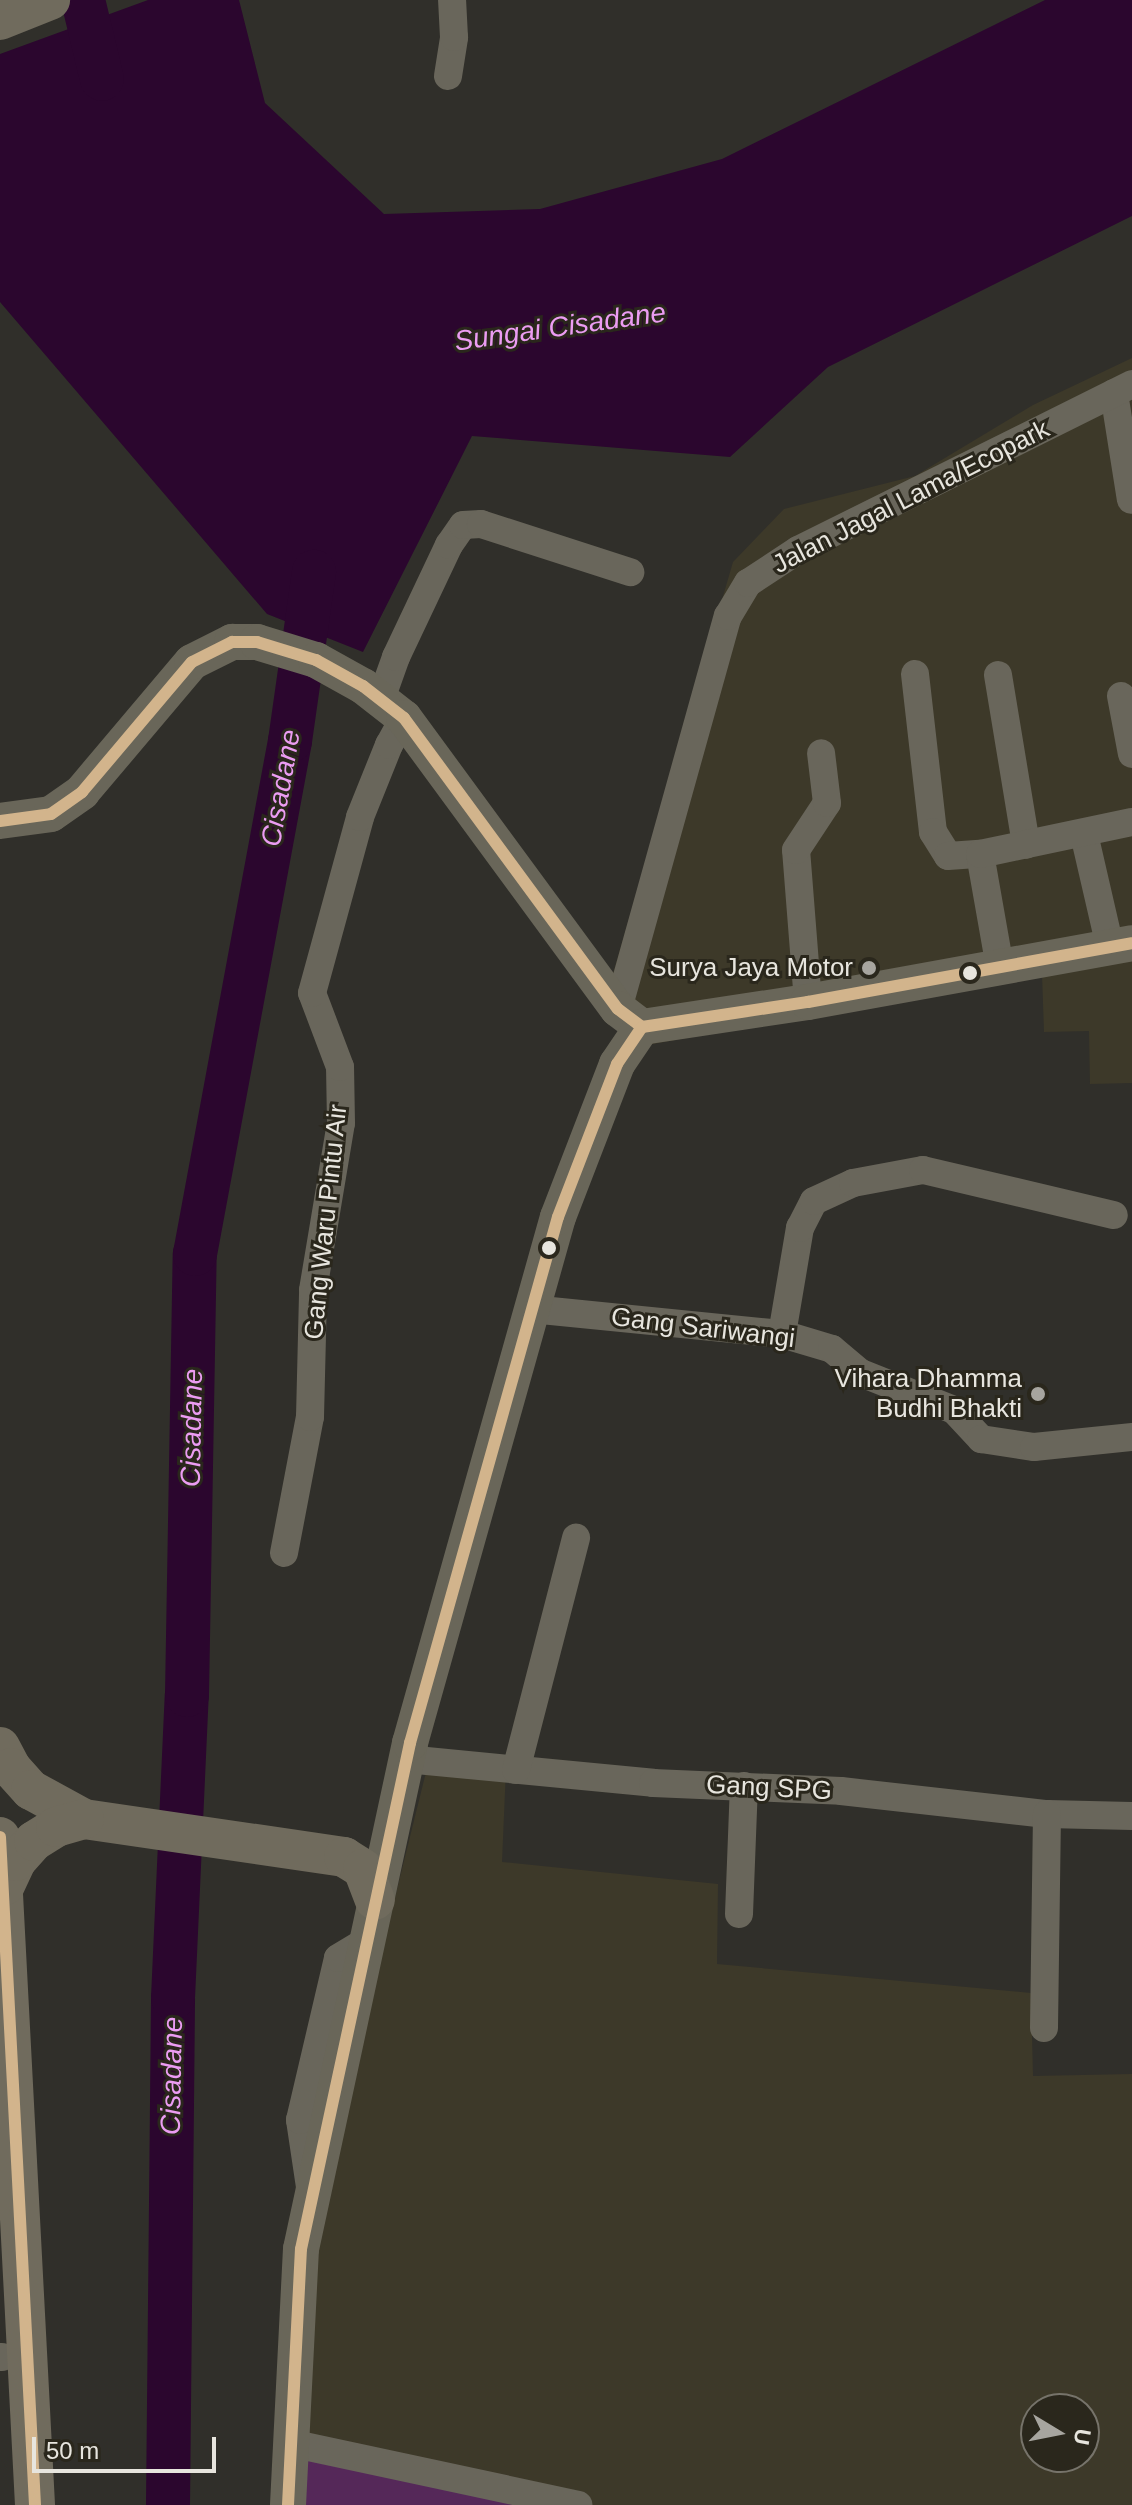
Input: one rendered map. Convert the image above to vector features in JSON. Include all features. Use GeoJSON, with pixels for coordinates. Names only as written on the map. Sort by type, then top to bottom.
{"type":"FeatureCollection","features":[{"type":"Feature","properties":{"kind":"highway"},"geometry":{"type":"LineString","coordinates":[[0,20],[50,0]]}},
{"type":"Feature","properties":{"kind":"highway"},"geometry":{"type":"LineString","coordinates":[[0,1747],[11,1768],[31,1790],[55,1806],[92,1821],[328,1854],[356,1861],[363,1869],[370,1921]]}},
{"type":"Feature","properties":{"kind":"highway"},"geometry":{"type":"LineString","coordinates":[[5,1885],[16,1861],[34,1841],[56,1827],[92,1821]]}},
{"type":"Feature","properties":{"kind":"highway"},"geometry":{"type":"LineString","coordinates":[[0,1837],[5,1885],[35,2505]]}},
{"type":"Feature","properties":{"kind":"highway"},"geometry":{"type":"LineString","coordinates":[[0,2315],[8,2505]]}},
{"type":"Feature","properties":{"kind":"main road"},"geometry":{"type":"LineString","coordinates":[[0,821],[51,814],[82,792],[192,662],[232,642],[257,642],[316,660],[383,701],[630,1018]]}},
{"type":"Feature","properties":{"kind":"main road"},"geometry":{"type":"LineString","coordinates":[[630,1018],[808,1002],[1121,945]]}},
{"type":"Feature","properties":{"kind":"main road"},"geometry":{"type":"LineString","coordinates":[[288,2505],[296,2303],[311,2196],[406,1759],[558,1217],[617,1064],[630,1018]]}},
{"type":"Feature","properties":{"kind":"street"},"geometry":{"type":"LineString","coordinates":[[448,76],[454,37],[452,0]]}},
{"type":"Feature","properties":{"kind":"street"},"geometry":{"type":"LineString","coordinates":[[1123,389],[1131,500]]}},
{"type":"Feature","properties":{"kind":"street","name":"Jalan Jagal Lama/Ecopark"},"geometry":{"type":"LineString","coordinates":[[630,1018],[728,616],[748,583],[798,550],[1123,389]]}},
{"type":"Feature","properties":{"kind":"street","name":"Gang Waru Pintu Air"},"geometry":{"type":"LineString","coordinates":[[284,1553],[310,1417],[313,1290],[341,1123],[340,1067],[312,993],[360,817],[389,745],[383,701],[396,657],[449,545],[463,525],[481,524],[630,572]]}},
{"type":"Feature","properties":{"kind":"street"},"geometry":{"type":"LineString","coordinates":[[915,674],[933,832],[948,856],[980,854],[1132,822]]}},
{"type":"Feature","properties":{"kind":"street"},"geometry":{"type":"LineString","coordinates":[[998,675],[1026,845]]}},
{"type":"Feature","properties":{"kind":"street"},"geometry":{"type":"LineString","coordinates":[[1121,696],[1132,754]]}},
{"type":"Feature","properties":{"kind":"street"},"geometry":{"type":"LineString","coordinates":[[808,1002],[796,850],[827,803],[821,753]]}},
{"type":"Feature","properties":{"kind":"street"},"geometry":{"type":"LineString","coordinates":[[1084,834],[1121,945]]}},
{"type":"Feature","properties":{"kind":"street"},"geometry":{"type":"LineString","coordinates":[[980,854],[1000,967]]}},
{"type":"Feature","properties":{"kind":"street"},"geometry":{"type":"LineString","coordinates":[[782,1334],[800,1228],[814,1201],[853,1183],[923,1170],[1114,1215]]}},
{"type":"Feature","properties":{"kind":"street","name":"Gang Sariwangi"},"geometry":{"type":"LineString","coordinates":[[531,1309],[782,1334],[832,1349],[861,1373],[954,1410],[981,1439],[1034,1447],[1132,1437]]}},
{"type":"Feature","properties":{"kind":"street"},"geometry":{"type":"LineString","coordinates":[[516,1770],[576,1538]]}},
{"type":"Feature","properties":{"kind":"street","name":"Gang SPG"},"geometry":{"type":"LineString","coordinates":[[406,1759],[653,1783],[841,1791],[1047,1814],[1132,1816]]}},
{"type":"Feature","properties":{"kind":"street"},"geometry":{"type":"LineString","coordinates":[[739,1914],[744,1786]]}},
{"type":"Feature","properties":{"kind":"street"},"geometry":{"type":"LineString","coordinates":[[1044,2028],[1047,1814]]}},
{"type":"Feature","properties":{"kind":"street"},"geometry":{"type":"LineString","coordinates":[[290,2443],[578,2505]]}},
{"type":"Feature","properties":{"kind":"shaded area"},"geometry":{"type":"Polygon","coordinates":[[[1132,358],[1132,1083],[1090,1084],[1089,1031],[1044,1032],[1042,974],[631,1048],[607,994],[733,562],[784,509],[915,476],[1033,405],[1132,358]]]}},
{"type":"Feature","properties":{"kind":"shaded area"},"geometry":{"type":"Polygon","coordinates":[[[428,1764],[506,1768],[502,1862],[718,1884],[717,1964],[1031,1993],[1033,2076],[1132,2074],[1132,2505],[522,2505],[285,2453],[325,2180],[428,1764]]]}},
{"type":"Feature","properties":{"kind":"shaded area"},"geometry":{"type":"Polygon","coordinates":[[[285,2453],[522,2505],[285,2505],[285,2453]]]}},
{"type":"Feature","properties":{"kind":"water"},"geometry":{"type":"Polygon","coordinates":[[[148,0],[239,0],[265,103],[384,214],[540,209],[722,159],[1045,0],[1132,0],[1132,216],[828,367],[730,457],[472,436],[363,652],[267,614],[0,302],[0,54],[148,0]]]}},
{"type":"Feature","properties":{"kind":"waterway","name":"Sungai Cisadane"},"geometry":{"type":"LineString","coordinates":[[83,0],[102,79]]}},
{"type":"Feature","properties":{"kind":"waterway","name":"Cisadane"},"geometry":{"type":"LineString","coordinates":[[168,2505],[173,1998],[187,1695],[195,1254],[290,741],[314,572]]}},
{"type":"Feature","properties":{"kind":"transit line"},"geometry":{"type":"LineString","coordinates":[[0,821],[51,814],[82,792],[192,662],[232,642],[257,642],[316,660],[363,686],[404,718],[618,1009],[642,1027]]}},
{"type":"Feature","properties":{"kind":"transit line"},"geometry":{"type":"LineString","coordinates":[[642,1027],[808,1002],[1132,943]]}},
{"type":"Feature","properties":{"kind":"transit line"},"geometry":{"type":"LineString","coordinates":[[288,2505],[301,2249],[410,1743],[558,1217],[617,1064],[642,1027]]}},
{"type":"Feature","properties":{"kind":"transit line"},"geometry":{"type":"LineString","coordinates":[[0,1837],[35,2505]]}},
{"type":"Feature","properties":{"kind":"place","name":"Surya Jaya Motor"},"geometry":{"type":"Point","coordinates":[869,968]}},
{"type":"Feature","properties":{"kind":"place","name":"Vihara Dhamma Budhi Bhakti"},"geometry":{"type":"Point","coordinates":[1038,1394]}}]}
